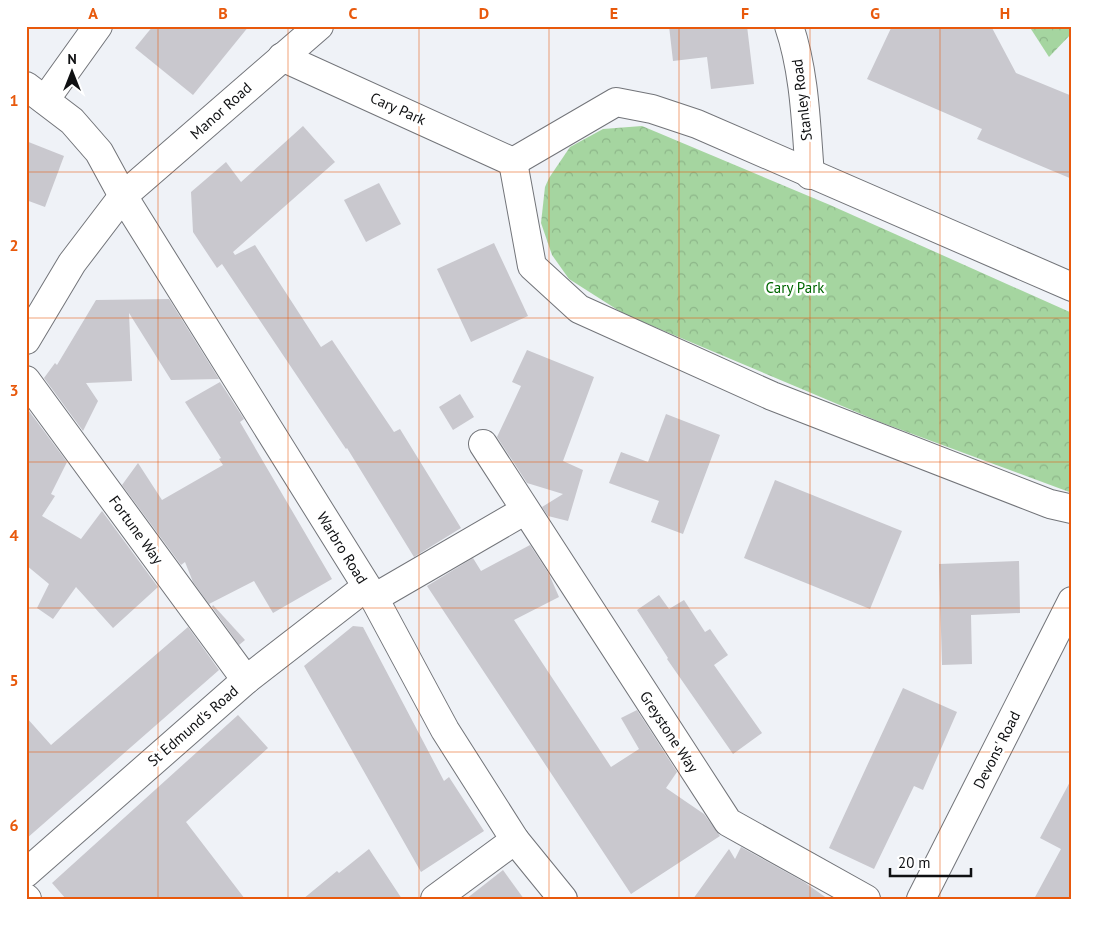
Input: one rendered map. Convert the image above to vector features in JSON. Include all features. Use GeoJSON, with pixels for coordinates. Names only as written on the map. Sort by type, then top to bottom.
{"type":"FeatureCollection","features":[{"type":"Feature","properties":{"kind":"street"},"geometry":{"type":"LineString","coordinates":[[35,93],[98,26]]}},
{"type":"Feature","properties":{"kind":"street","name":"Manor Road"},"geometry":{"type":"LineString","coordinates":[[26,340],[72,263],[123,196],[282,56],[319,26]]}},
{"type":"Feature","properties":{"kind":"street","name":"Stanley Road"},"geometry":{"type":"LineString","coordinates":[[790,26],[796,44],[803,93],[810,175]]}},
{"type":"Feature","properties":{"kind":"street","name":"Cary Park"},"geometry":{"type":"LineString","coordinates":[[282,56],[513,162]]}},
{"type":"Feature","properties":{"kind":"street","name":"Warbro Road"},"geometry":{"type":"LineString","coordinates":[[35,93],[72,121],[99,152],[123,196],[370,592],[446,730],[515,840],[563,899]]}},
{"type":"Feature","properties":{"kind":"street"},"geometry":{"type":"LineString","coordinates":[[1072,287],[810,175],[697,124],[652,109],[616,102],[513,162],[532,266],[579,310],[772,396],[1050,504],[1072,509]]}},
{"type":"Feature","properties":{"kind":"street","name":"Fortune Way"},"geometry":{"type":"LineString","coordinates":[[26,380],[246,680]]}},
{"type":"Feature","properties":{"kind":"street","name":"Greystone Way"},"geometry":{"type":"LineString","coordinates":[[483,444],[524,511],[728,822],[866,899]]}},
{"type":"Feature","properties":{"kind":"street"},"geometry":{"type":"LineString","coordinates":[[370,592],[524,511]]}},
{"type":"Feature","properties":{"kind":"street","name":"St Edmund's Road"},"geometry":{"type":"LineString","coordinates":[[26,873],[246,680],[370,592]]}},
{"type":"Feature","properties":{"kind":"street","name":"Devons' Road"},"geometry":{"type":"LineString","coordinates":[[921,899],[1072,600]]}},
{"type":"Feature","properties":{"kind":"street"},"geometry":{"type":"LineString","coordinates":[[435,899],[515,840]]}},
{"type":"Feature","properties":{"kind":"green space"},"geometry":{"type":"Polygon","coordinates":[[[1029,26],[1072,26],[1072,33],[1049,57],[1029,26]]]}},
{"type":"Feature","properties":{"kind":"green space","name":"Cary Park"},"geometry":{"type":"Polygon","coordinates":[[[642,126],[830,205],[1072,313],[1072,493],[880,422],[624,314],[569,279],[552,255],[541,223],[545,187],[549,178],[570,147],[603,129],[642,126]]]}},
{"type":"Feature","properties":{"kind":"building"},"geometry":{"type":"Polygon","coordinates":[[[153,26],[249,26],[193,95],[135,48],[153,26]]]}},
{"type":"Feature","properties":{"kind":"building"},"geometry":{"type":"Polygon","coordinates":[[[669,26],[747,26],[754,84],[711,89],[707,57],[673,61],[669,26]]]}},
{"type":"Feature","properties":{"kind":"building"},"geometry":{"type":"Polygon","coordinates":[[[892,26],[991,26],[1016,73],[1072,96],[1072,179],[977,139],[982,129],[867,79],[892,26]]]}},
{"type":"Feature","properties":{"kind":"building"},"geometry":{"type":"Polygon","coordinates":[[[303,126],[335,162],[233,252],[235,255],[255,245],[321,347],[332,340],[394,432],[400,429],[461,528],[414,557],[347,448],[222,264],[217,268],[193,232],[191,192],[226,162],[241,182],[303,126]]]}},
{"type":"Feature","properties":{"kind":"building"},"geometry":{"type":"Polygon","coordinates":[[[26,141],[64,156],[45,207],[26,200],[26,141]]]}},
{"type":"Feature","properties":{"kind":"building"},"geometry":{"type":"Polygon","coordinates":[[[379,183],[401,224],[366,242],[344,200],[379,183]]]}},
{"type":"Feature","properties":{"kind":"building"},"geometry":{"type":"Polygon","coordinates":[[[494,243],[528,316],[471,342],[437,269],[494,243]]]}},
{"type":"Feature","properties":{"kind":"building"},"geometry":{"type":"Polygon","coordinates":[[[169,299],[219,379],[171,380],[129,313],[132,381],[86,383],[98,401],[83,431],[44,378],[55,363],[57,365],[96,300],[169,299]]]}},
{"type":"Feature","properties":{"kind":"building"},"geometry":{"type":"Polygon","coordinates":[[[527,350],[594,377],[563,461],[583,470],[568,521],[548,516],[542,507],[563,494],[527,483],[497,437],[521,386],[512,382],[527,350]]]}},
{"type":"Feature","properties":{"kind":"building"},"geometry":{"type":"Polygon","coordinates":[[[220,382],[244,419],[240,422],[332,579],[273,613],[254,581],[209,604],[193,582],[185,562],[181,565],[122,485],[138,463],[162,500],[223,465],[219,459],[221,458],[185,402],[220,382]]]}},
{"type":"Feature","properties":{"kind":"building"},"geometry":{"type":"Polygon","coordinates":[[[460,394],[474,417],[453,430],[439,407],[460,394]]]}},
{"type":"Feature","properties":{"kind":"building"},"geometry":{"type":"Polygon","coordinates":[[[26,407],[67,462],[51,494],[55,496],[42,516],[81,539],[102,511],[158,587],[113,628],[76,587],[53,619],[37,608],[49,584],[26,565],[26,407]]]}},
{"type":"Feature","properties":{"kind":"building"},"geometry":{"type":"Polygon","coordinates":[[[666,414],[720,435],[683,534],[651,522],[659,501],[609,483],[621,452],[648,462],[666,414]]]}},
{"type":"Feature","properties":{"kind":"building"},"geometry":{"type":"Polygon","coordinates":[[[775,480],[902,531],[870,609],[744,558],[775,480]]]}},
{"type":"Feature","properties":{"kind":"building"},"geometry":{"type":"Polygon","coordinates":[[[530,545],[549,574],[559,597],[514,620],[611,767],[639,749],[621,718],[637,710],[677,772],[666,788],[704,814],[720,836],[631,894],[427,586],[473,558],[481,571],[530,545]]]}},
{"type":"Feature","properties":{"kind":"building"},"geometry":{"type":"Polygon","coordinates":[[[1019,561],[1020,613],[971,615],[972,664],[942,665],[939,564],[1019,561]]]}},
{"type":"Feature","properties":{"kind":"building"},"geometry":{"type":"Polygon","coordinates":[[[659,595],[669,609],[684,600],[705,632],[710,629],[728,655],[714,665],[762,733],[733,754],[667,659],[637,610],[659,595]]]}},
{"type":"Feature","properties":{"kind":"building"},"geometry":{"type":"Polygon","coordinates":[[[213,605],[245,640],[239,645],[212,607],[213,605]]]}},
{"type":"Feature","properties":{"kind":"building"},"geometry":{"type":"Polygon","coordinates":[[[353,626],[363,627],[444,781],[449,777],[484,831],[421,872],[304,666],[353,626]]]}},
{"type":"Feature","properties":{"kind":"building"},"geometry":{"type":"Polygon","coordinates":[[[188,627],[219,670],[26,839],[26,717],[51,745],[188,627]]]}},
{"type":"Feature","properties":{"kind":"building"},"geometry":{"type":"Polygon","coordinates":[[[903,688],[957,712],[923,790],[914,786],[874,869],[829,848],[903,688]]]}},
{"type":"Feature","properties":{"kind":"building"},"geometry":{"type":"Polygon","coordinates":[[[238,715],[268,748],[186,822],[245,899],[66,899],[52,883],[238,715]]]}},
{"type":"Feature","properties":{"kind":"building"},"geometry":{"type":"Polygon","coordinates":[[[1072,778],[1072,899],[1034,899],[1061,849],[1040,838],[1072,778]]]}},
{"type":"Feature","properties":{"kind":"building"},"geometry":{"type":"Polygon","coordinates":[[[741,847],[804,882],[828,899],[693,899],[729,849],[735,859],[741,847]]]}},
{"type":"Feature","properties":{"kind":"building"},"geometry":{"type":"Polygon","coordinates":[[[369,849],[402,899],[303,899],[337,871],[339,873],[369,849]]]}},
{"type":"Feature","properties":{"kind":"building"},"geometry":{"type":"Polygon","coordinates":[[[503,870],[524,899],[466,899],[503,870]]]}}]}
